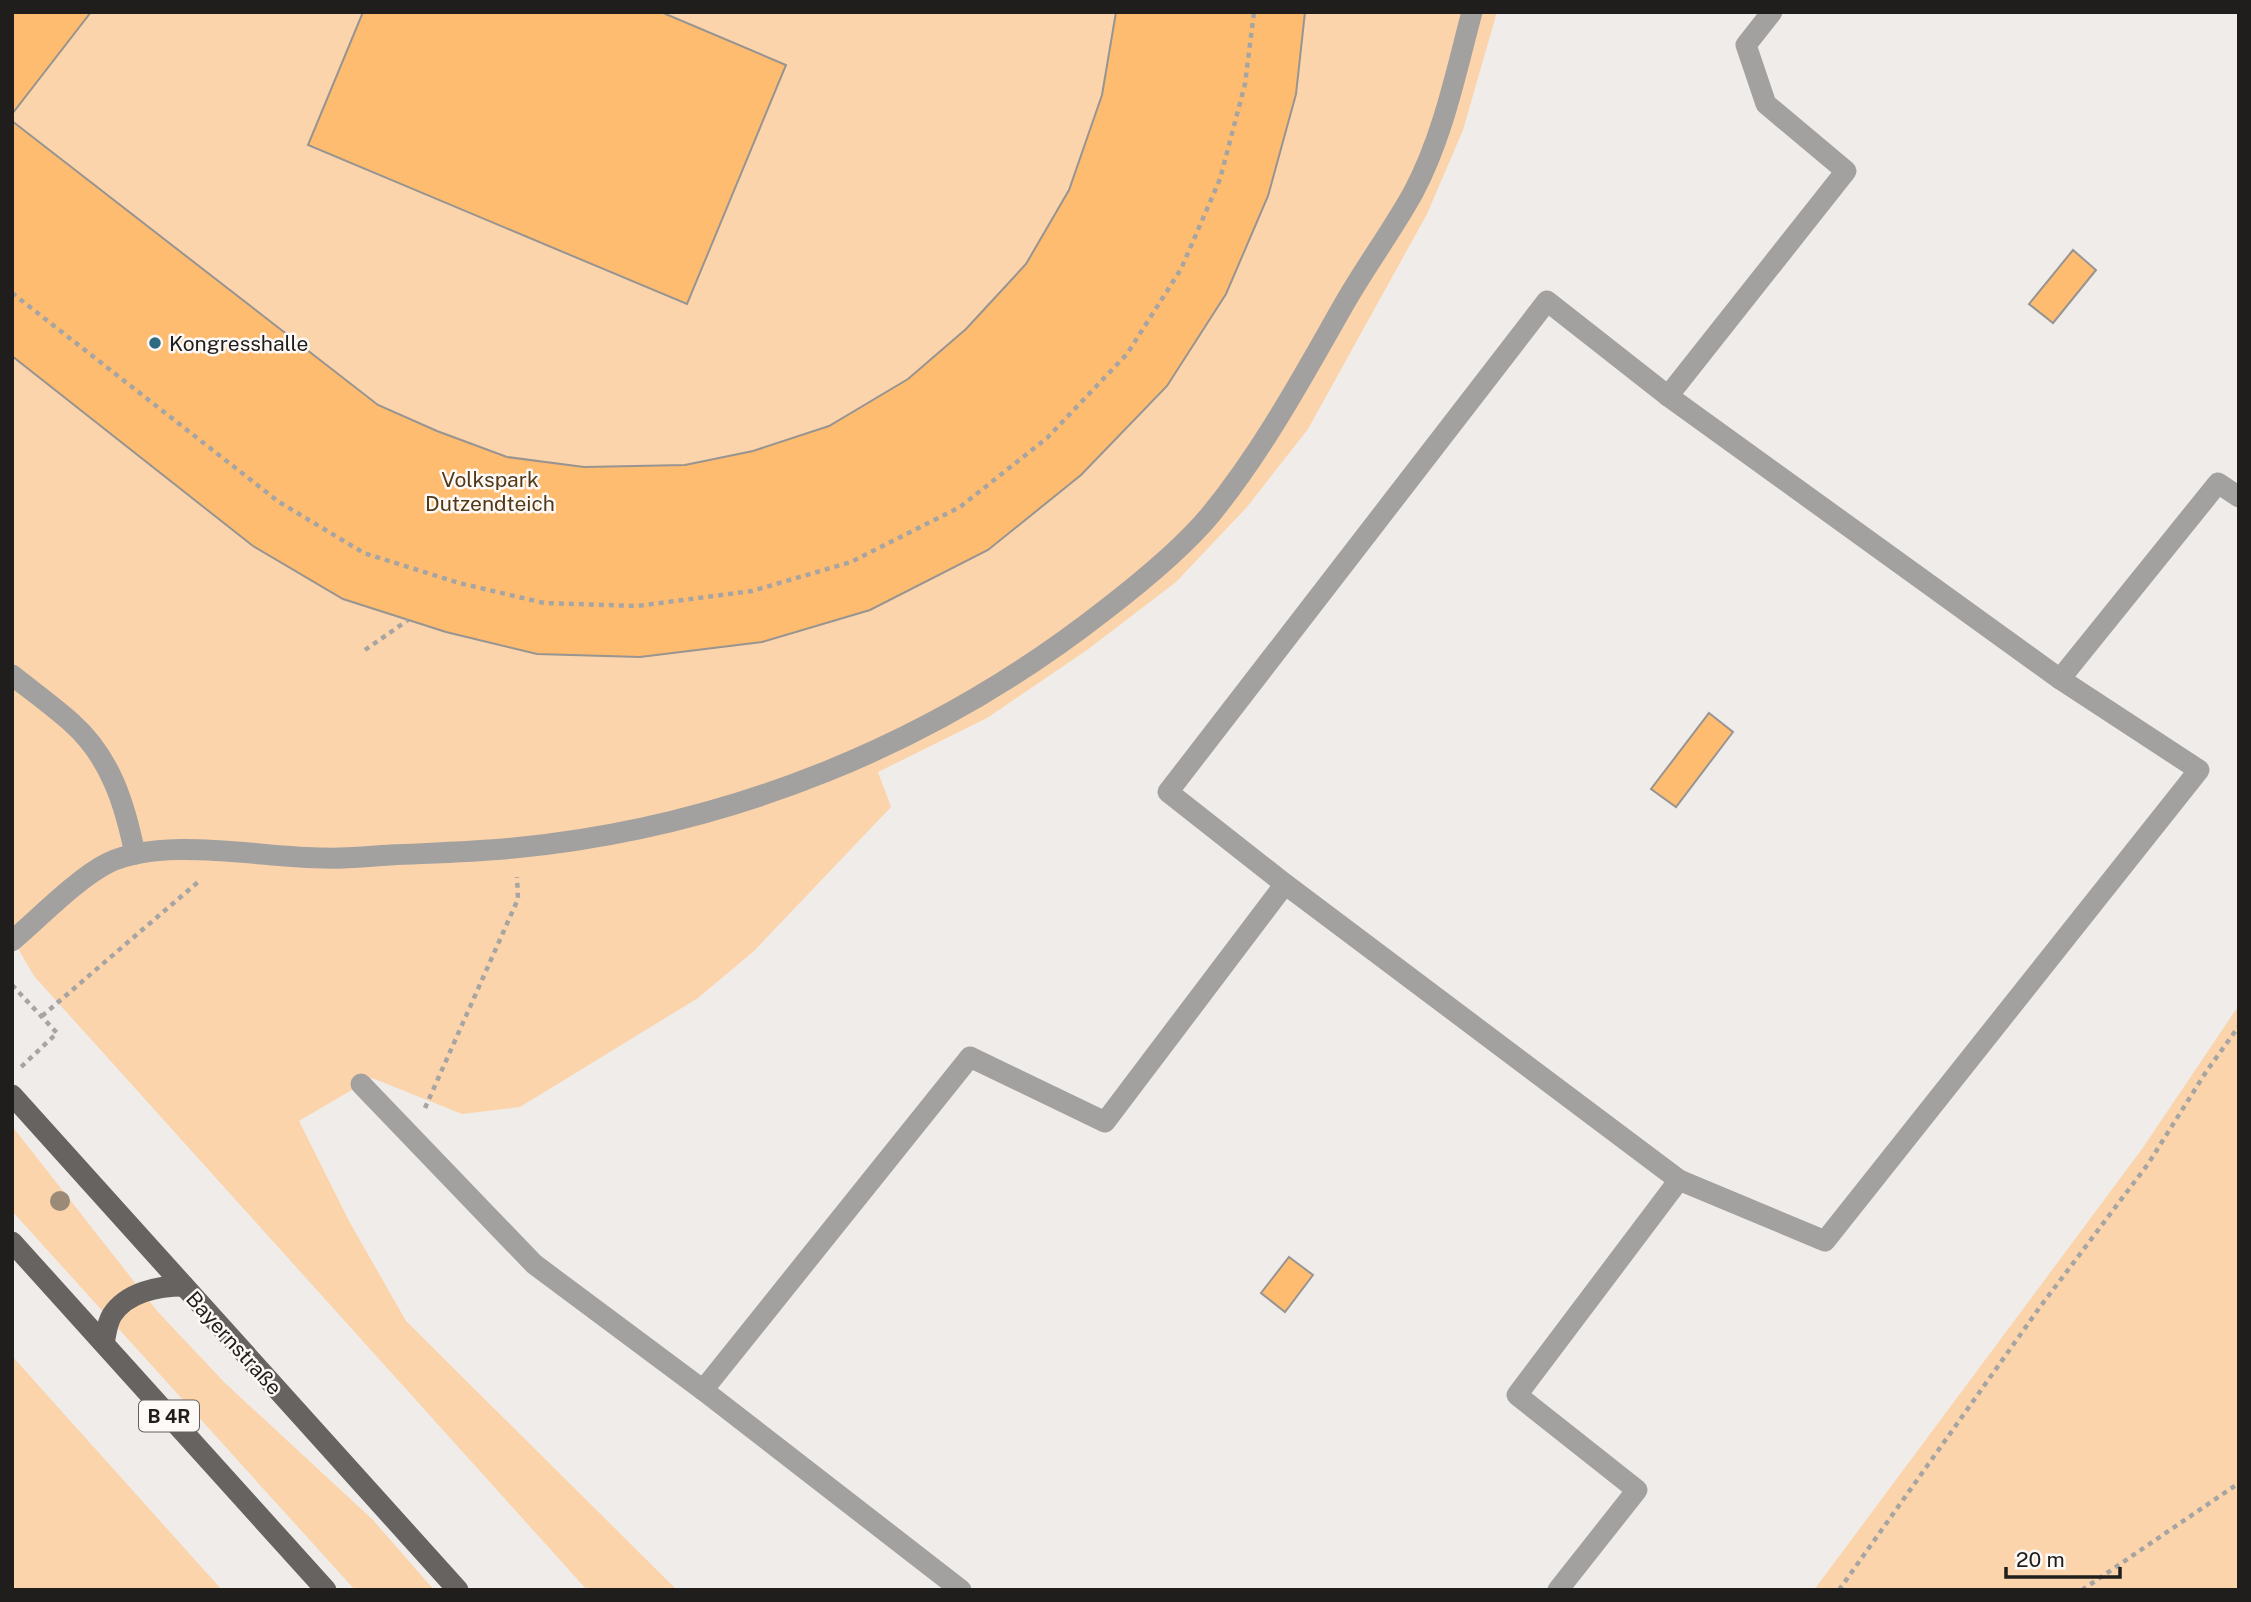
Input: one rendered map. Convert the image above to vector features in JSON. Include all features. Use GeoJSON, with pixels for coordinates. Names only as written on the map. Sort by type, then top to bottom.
{"type":"FeatureCollection","features":[{"type":"Feature","properties":{"kind":"main road","name":"Bayernstraße"},"geometry":{"type":"LineString","coordinates":[[12,1095],[458,1590]]}},
{"type":"Feature","properties":{"kind":"main road","name":"B 4R"},"geometry":{"type":"LineString","coordinates":[[12,1242],[326,1590]]}},
{"type":"Feature","properties":{"kind":"main road"},"geometry":{"type":"LineString","coordinates":[[104,1343],[111,1316],[126,1300],[151,1289],[184,1286]]}},
{"type":"Feature","properties":{"kind":"street"},"geometry":{"type":"LineString","coordinates":[[12,941],[106,863],[135,854],[187,849],[325,858],[515,848],[595,838],[652,826],[790,788],[904,737],[991,691],[1039,660],[1138,584],[1208,518],[1252,460],[1279,419],[1356,283],[1415,190],[1443,120],[1472,12]]}},
{"type":"Feature","properties":{"kind":"street"},"geometry":{"type":"LineString","coordinates":[[1668,396],[1846,171],[1766,104],[1746,45],[1772,12]]}},
{"type":"Feature","properties":{"kind":"street"},"geometry":{"type":"LineString","coordinates":[[1547,302],[1668,396],[2060,679],[2199,770],[1825,1241],[1679,1180],[1285,884],[1168,792],[1547,302]]}},
{"type":"Feature","properties":{"kind":"street"},"geometry":{"type":"LineString","coordinates":[[2060,679],[2218,483],[2239,497]]}},
{"type":"Feature","properties":{"kind":"street"},"geometry":{"type":"LineString","coordinates":[[12,676],[74,725],[105,763],[127,815],[135,854]]}},
{"type":"Feature","properties":{"kind":"street"},"geometry":{"type":"LineString","coordinates":[[703,1390],[970,1057],[1105,1122],[1285,884]]}},
{"type":"Feature","properties":{"kind":"street"},"geometry":{"type":"LineString","coordinates":[[361,1084],[534,1264],[703,1390],[961,1590]]}},
{"type":"Feature","properties":{"kind":"street"},"geometry":{"type":"LineString","coordinates":[[1558,1590],[1637,1490],[1517,1395],[1679,1180]]}},
{"type":"Feature","properties":{"kind":"path"},"geometry":{"type":"LineString","coordinates":[[12,293],[279,502],[364,553],[459,583],[544,603],[637,606],[752,591],[851,562],[960,507],[1047,438],[1127,354],[1181,269],[1220,179],[1245,84],[1254,12]]}},
{"type":"Feature","properties":{"kind":"path"},"geometry":{"type":"LineString","coordinates":[[365,650],[408,621]]}},
{"type":"Feature","properties":{"kind":"path"},"geometry":{"type":"LineString","coordinates":[[412,1138],[518,899],[515,848]]}},
{"type":"Feature","properties":{"kind":"path"},"geometry":{"type":"LineString","coordinates":[[42,1016],[198,882]]}},
{"type":"Feature","properties":{"kind":"path"},"geometry":{"type":"LineString","coordinates":[[12,985],[57,1034],[12,1074]]}},
{"type":"Feature","properties":{"kind":"path"},"geometry":{"type":"LineString","coordinates":[[1839,1590],[2040,1307],[2148,1164],[2206,1072],[2239,1026]]}},
{"type":"Feature","properties":{"kind":"path"},"geometry":{"type":"LineString","coordinates":[[2082,1590],[2239,1483]]}},
{"type":"Feature","properties":{"kind":"green space","name":"Volkspark Dutzendteich"},"geometry":{"type":"Polygon","coordinates":[[[12,12],[1497,12],[1463,130],[1427,214],[1308,429],[1247,507],[1176,582],[1087,650],[987,718],[878,772],[891,807],[754,951],[698,998],[520,1107],[462,1114],[372,1078],[299,1121],[349,1221],[406,1321],[677,1590],[587,1590],[34,976],[12,938],[12,12]]]}},
{"type":"Feature","properties":{"kind":"green space"},"geometry":{"type":"Polygon","coordinates":[[[2239,1005],[2239,1590],[1814,1590],[2142,1149],[2239,1005]]]}},
{"type":"Feature","properties":{"kind":"green space"},"geometry":{"type":"Polygon","coordinates":[[[12,1126],[158,1312],[225,1383],[373,1520],[434,1590],[355,1590],[12,1211],[12,1126]]]}},
{"type":"Feature","properties":{"kind":"green space"},"geometry":{"type":"Polygon","coordinates":[[[12,1356],[222,1590],[12,1590],[12,1356]]]}},
{"type":"Feature","properties":{"kind":"building"},"geometry":{"type":"Polygon","coordinates":[[[12,12],[91,12],[12,114],[12,12]]]}},
{"type":"Feature","properties":{"kind":"building"},"geometry":{"type":"Polygon","coordinates":[[[363,12],[661,12],[786,65],[687,304],[308,145],[363,12]]]}},
{"type":"Feature","properties":{"kind":"building","name":"Kongresshalle"},"geometry":{"type":"Polygon","coordinates":[[[1116,12],[1305,12],[1296,94],[1268,196],[1226,294],[1167,386],[1081,475],[988,550],[870,610],[762,642],[640,657],[537,654],[446,632],[343,599],[253,546],[12,356],[12,121],[378,405],[507,457],[584,467],[685,465],[753,451],[829,426],[908,379],[966,329],[1026,264],[1069,190],[1102,95],[1116,12]]]}},
{"type":"Feature","properties":{"kind":"building"},"geometry":{"type":"Polygon","coordinates":[[[2073,250],[2096,270],[2053,323],[2029,304],[2073,250]]]}},
{"type":"Feature","properties":{"kind":"building"},"geometry":{"type":"Polygon","coordinates":[[[1709,713],[1733,732],[1676,807],[1651,789],[1709,713]]]}},
{"type":"Feature","properties":{"kind":"building"},"geometry":{"type":"Polygon","coordinates":[[[1289,1257],[1313,1275],[1285,1312],[1261,1293],[1289,1257]]]}},
{"type":"Feature","properties":{"kind":"place","name":"Kongresshalle"},"geometry":{"type":"Point","coordinates":[155,343]}}]}
